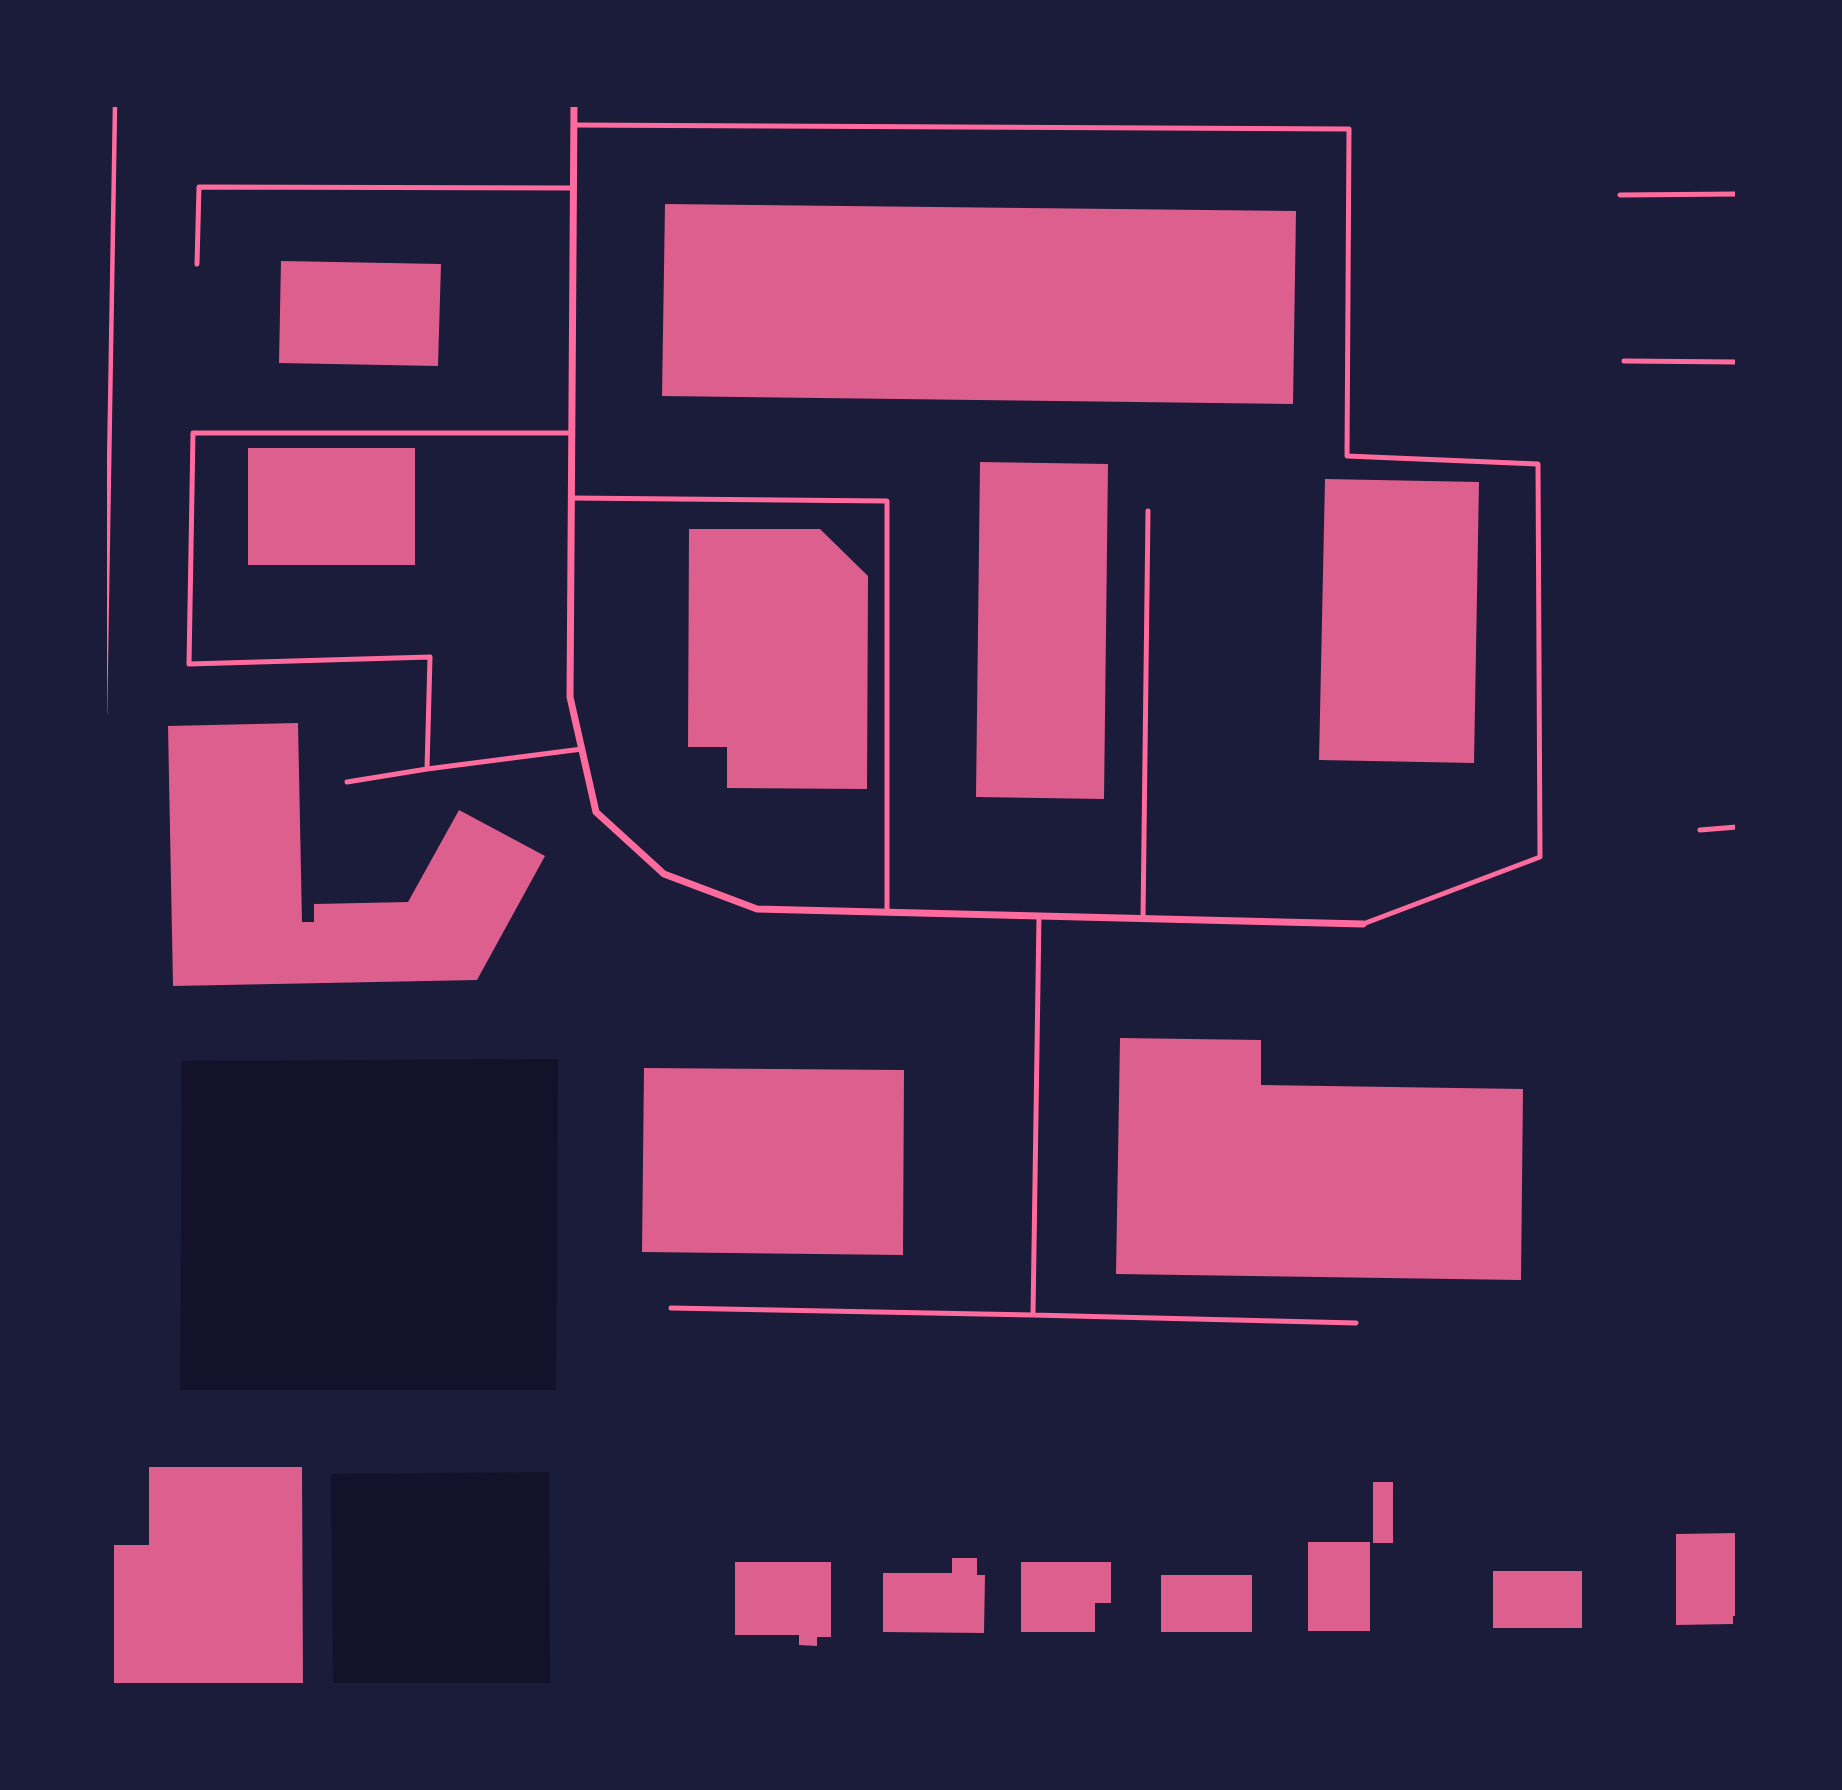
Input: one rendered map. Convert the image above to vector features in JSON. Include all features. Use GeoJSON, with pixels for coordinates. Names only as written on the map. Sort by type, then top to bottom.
{"type":"FeatureCollection","features":[{"type":"Feature","properties":{"kind":"street"},"geometry":{"type":"LineString","coordinates":[[574,105],[570,697],[596,812],[664,874],[757,909],[1363,924]]}},
{"type":"Feature","properties":{"kind":"lane"},"geometry":{"type":"LineString","coordinates":[[574,125],[1349,129],[1347,456],[1538,464],[1539,858],[1363,924]]}},
{"type":"Feature","properties":{"kind":"lane"},"geometry":{"type":"LineString","coordinates":[[197,264],[199,187],[574,188]]}},
{"type":"Feature","properties":{"kind":"lane"},"geometry":{"type":"LineString","coordinates":[[1620,195],[1737,194]]}},
{"type":"Feature","properties":{"kind":"lane"},"geometry":{"type":"LineString","coordinates":[[1624,361],[1737,362]]}},
{"type":"Feature","properties":{"kind":"lane"},"geometry":{"type":"LineString","coordinates":[[427,769],[430,657],[189,664],[193,433],[572,433]]}},
{"type":"Feature","properties":{"kind":"lane"},"geometry":{"type":"LineString","coordinates":[[571,498],[887,501],[887,912]]}},
{"type":"Feature","properties":{"kind":"lane"},"geometry":{"type":"LineString","coordinates":[[1143,919],[1148,511]]}},
{"type":"Feature","properties":{"kind":"lane"},"geometry":{"type":"LineString","coordinates":[[347,782],[582,749]]}},
{"type":"Feature","properties":{"kind":"lane"},"geometry":{"type":"LineString","coordinates":[[1700,830],[1737,827]]}},
{"type":"Feature","properties":{"kind":"lane"},"geometry":{"type":"LineString","coordinates":[[1033,1315],[1039,916]]}},
{"type":"Feature","properties":{"kind":"lane"},"geometry":{"type":"LineString","coordinates":[[671,1308],[1356,1323]]}},
{"type":"Feature","properties":{"kind":"path"},"geometry":{"type":"LineString","coordinates":[[105,714],[116,105]]}},
{"type":"Feature","properties":{"kind":"shaded area"},"geometry":{"type":"Polygon","coordinates":[[[558,1059],[556,1390],[180,1390],[182,1061],[558,1059]]]}},
{"type":"Feature","properties":{"kind":"shaded area"},"geometry":{"type":"Polygon","coordinates":[[[549,1472],[550,1685],[333,1685],[331,1474],[549,1472]]]}},
{"type":"Feature","properties":{"kind":"building"},"geometry":{"type":"Polygon","coordinates":[[[665,204],[1296,211],[1293,404],[662,396],[665,204]]]}},
{"type":"Feature","properties":{"kind":"building"},"geometry":{"type":"Polygon","coordinates":[[[281,261],[441,264],[438,366],[279,363],[281,261]]]}},
{"type":"Feature","properties":{"kind":"building"},"geometry":{"type":"Polygon","coordinates":[[[248,448],[415,448],[415,565],[248,565],[248,448]]]}},
{"type":"Feature","properties":{"kind":"building"},"geometry":{"type":"Polygon","coordinates":[[[980,462],[1108,464],[1104,799],[976,797],[980,462]]]}},
{"type":"Feature","properties":{"kind":"building"},"geometry":{"type":"Polygon","coordinates":[[[1325,479],[1479,482],[1474,763],[1319,760],[1325,479]]]}},
{"type":"Feature","properties":{"kind":"building"},"geometry":{"type":"Polygon","coordinates":[[[689,529],[820,529],[868,576],[867,789],[727,788],[727,747],[688,747],[689,529]]]}},
{"type":"Feature","properties":{"kind":"building"},"geometry":{"type":"Polygon","coordinates":[[[298,723],[302,922],[314,922],[314,904],[408,902],[459,810],[545,856],[477,980],[173,986],[168,726],[298,723]]]}},
{"type":"Feature","properties":{"kind":"building"},"geometry":{"type":"Polygon","coordinates":[[[1120,1038],[1261,1040],[1261,1085],[1523,1089],[1521,1280],[1116,1274],[1120,1038]]]}},
{"type":"Feature","properties":{"kind":"building"},"geometry":{"type":"Polygon","coordinates":[[[644,1068],[904,1070],[903,1255],[642,1252],[644,1068]]]}},
{"type":"Feature","properties":{"kind":"building"},"geometry":{"type":"Polygon","coordinates":[[[149,1467],[302,1467],[303,1685],[114,1685],[114,1545],[149,1545],[149,1467]]]}},
{"type":"Feature","properties":{"kind":"building"},"geometry":{"type":"Polygon","coordinates":[[[1373,1482],[1393,1482],[1393,1543],[1373,1543],[1373,1482]]]}},
{"type":"Feature","properties":{"kind":"building"},"geometry":{"type":"Polygon","coordinates":[[[1737,1533],[1737,1616],[1733,1616],[1733,1624],[1676,1625],[1676,1534],[1737,1533]]]}},
{"type":"Feature","properties":{"kind":"building"},"geometry":{"type":"Polygon","coordinates":[[[1308,1542],[1370,1542],[1370,1631],[1308,1631],[1308,1542]]]}},
{"type":"Feature","properties":{"kind":"building"},"geometry":{"type":"Polygon","coordinates":[[[952,1558],[977,1558],[977,1575],[985,1575],[984,1633],[883,1632],[883,1573],[952,1573],[952,1558]]]}},
{"type":"Feature","properties":{"kind":"building"},"geometry":{"type":"Polygon","coordinates":[[[735,1562],[831,1562],[831,1637],[817,1637],[817,1646],[799,1645],[799,1635],[735,1635],[735,1562]]]}},
{"type":"Feature","properties":{"kind":"building"},"geometry":{"type":"Polygon","coordinates":[[[1021,1562],[1111,1562],[1111,1603],[1095,1603],[1095,1632],[1021,1632],[1021,1562]]]}},
{"type":"Feature","properties":{"kind":"building"},"geometry":{"type":"Polygon","coordinates":[[[1493,1571],[1582,1571],[1582,1628],[1493,1628],[1493,1571]]]}},
{"type":"Feature","properties":{"kind":"building"},"geometry":{"type":"Polygon","coordinates":[[[1161,1575],[1252,1575],[1252,1632],[1161,1632],[1161,1575]]]}}]}
